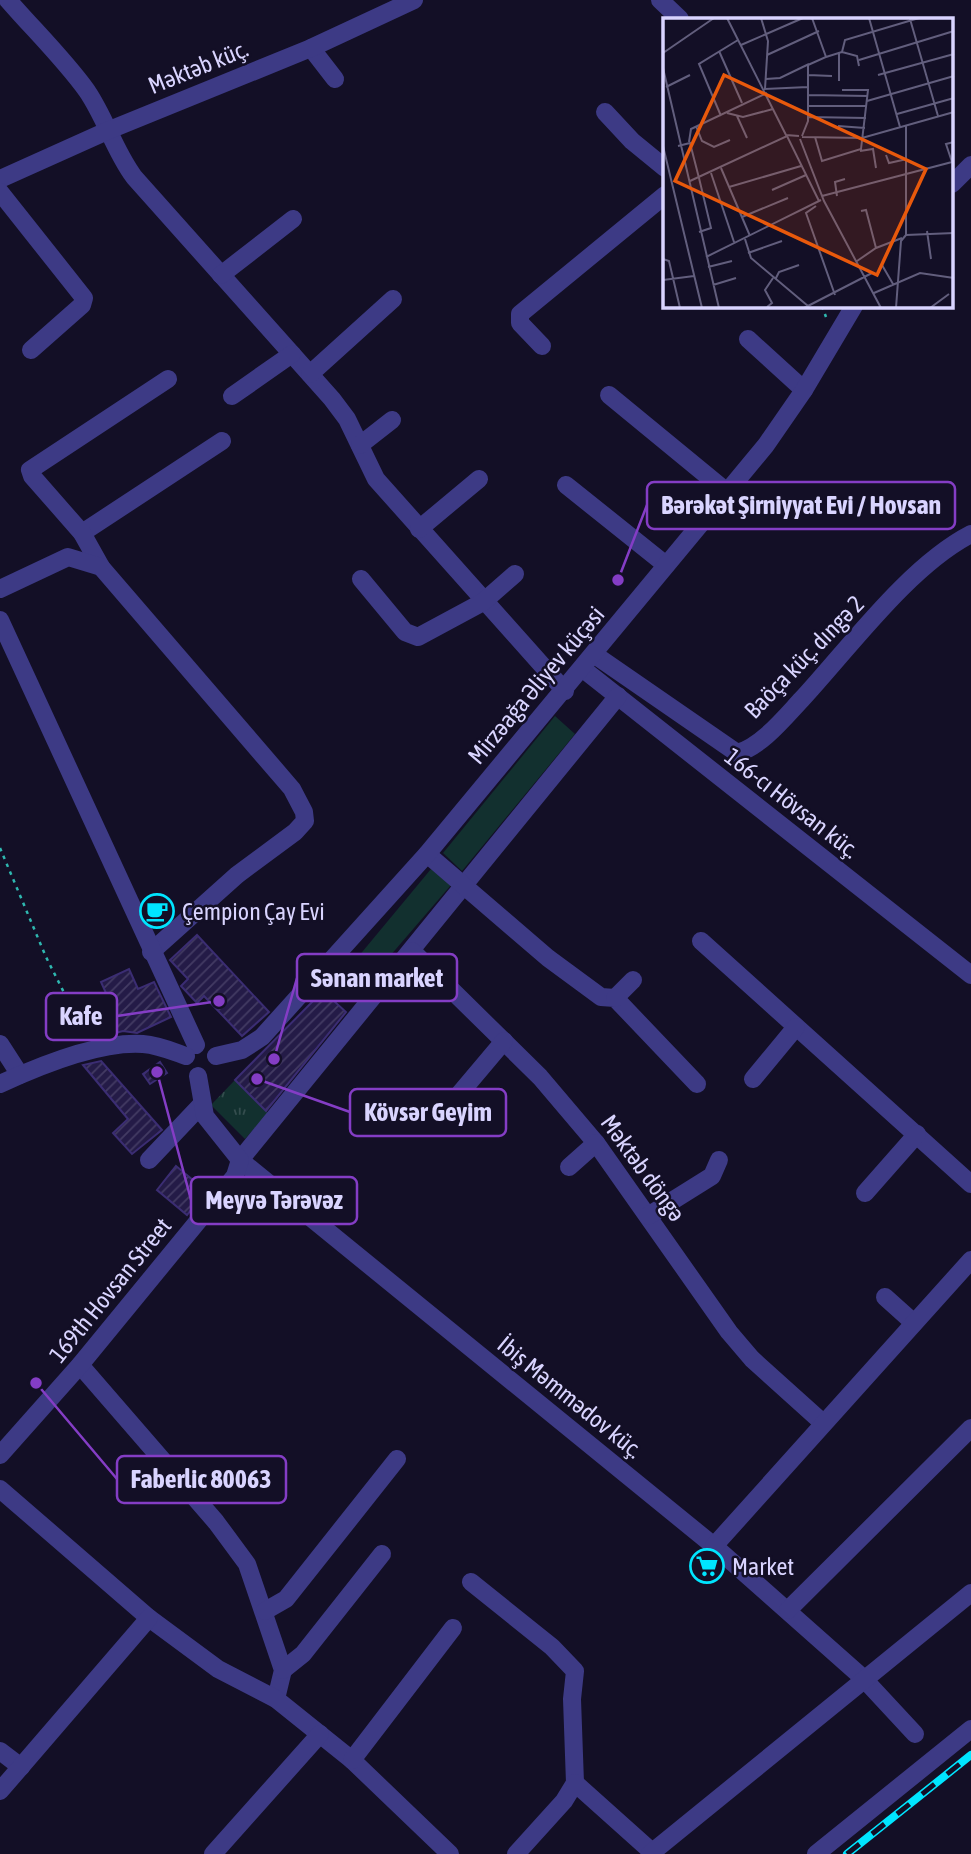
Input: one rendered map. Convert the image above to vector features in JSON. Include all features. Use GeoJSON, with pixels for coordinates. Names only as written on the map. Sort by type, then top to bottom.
{"type":"FeatureCollection","features":[{"type":"Feature","properties":{"kind":"street"},"geometry":{"type":"LineString","coordinates":[[8,0],[86,90],[102,115],[119,157],[134,177],[347,419],[376,479],[565,691]]}},
{"type":"Feature","properties":{"kind":"street","name":"Məktəb küç."},"geometry":{"type":"LineString","coordinates":[[0,179],[107,131],[311,48],[414,0]]}},
{"type":"Feature","properties":{"kind":"street"},"geometry":{"type":"LineString","coordinates":[[660,0],[679,18]]}},
{"type":"Feature","properties":{"kind":"street"},"geometry":{"type":"LineString","coordinates":[[311,48],[335,79]]}},
{"type":"Feature","properties":{"kind":"street"},"geometry":{"type":"LineString","coordinates":[[605,112],[632,141],[663,166]]}},
{"type":"Feature","properties":{"kind":"street"},"geometry":{"type":"LineString","coordinates":[[954,182],[971,165]]}},
{"type":"Feature","properties":{"kind":"street"},"geometry":{"type":"LineString","coordinates":[[0,192],[84,298],[82,304],[31,350]]}},
{"type":"Feature","properties":{"kind":"street"},"geometry":{"type":"LineString","coordinates":[[542,345],[520,323],[520,314],[662,204]]}},
{"type":"Feature","properties":{"kind":"street"},"geometry":{"type":"LineString","coordinates":[[221,275],[293,219]]}},
{"type":"Feature","properties":{"kind":"street"},"geometry":{"type":"LineString","coordinates":[[310,374],[393,299]]}},
{"type":"Feature","properties":{"kind":"street","name":"Mirzəağa Əliyev küçəsi"},"geometry":{"type":"LineString","coordinates":[[216,1056],[242,1050],[262,1037],[427,854],[565,691],[766,445],[804,390],[853,308]]}},
{"type":"Feature","properties":{"kind":"street"},"geometry":{"type":"LineString","coordinates":[[748,339],[804,390]]}},
{"type":"Feature","properties":{"kind":"street"},"geometry":{"type":"LineString","coordinates":[[232,396],[292,354]]}},
{"type":"Feature","properties":{"kind":"street"},"geometry":{"type":"LineString","coordinates":[[151,952],[237,875],[295,832],[305,821],[304,812],[292,789],[101,567],[82,533],[32,476],[30,470],[168,379]]}},
{"type":"Feature","properties":{"kind":"street"},"geometry":{"type":"LineString","coordinates":[[609,395],[727,492]]}},
{"type":"Feature","properties":{"kind":"street"},"geometry":{"type":"LineString","coordinates":[[360,444],[392,420]]}},
{"type":"Feature","properties":{"kind":"street"},"geometry":{"type":"LineString","coordinates":[[82,533],[222,441]]}},
{"type":"Feature","properties":{"kind":"street"},"geometry":{"type":"LineString","coordinates":[[419,530],[480,480]]}},
{"type":"Feature","properties":{"kind":"street"},"geometry":{"type":"LineString","coordinates":[[566,485],[666,565]]}},
{"type":"Feature","properties":{"kind":"street","name":"Baöça küç. dıngə 2"},"geometry":{"type":"LineString","coordinates":[[589,662],[737,753],[747,751],[788,714],[902,588],[944,550],[971,534]]}},
{"type":"Feature","properties":{"kind":"street"},"geometry":{"type":"LineString","coordinates":[[0,589],[68,557],[101,567]]}},
{"type":"Feature","properties":{"kind":"street"},"geometry":{"type":"LineString","coordinates":[[361,579],[411,637],[418,637],[483,602],[516,574]]}},
{"type":"Feature","properties":{"kind":"street"},"geometry":{"type":"LineString","coordinates":[[0,620],[151,952],[191,1051],[189,1071],[198,1076],[211,1073],[216,1065],[216,1056],[206,1045],[191,1051],[145,1044],[93,1051],[0,1084]]}},
{"type":"Feature","properties":{"kind":"street","name":"166-cı Hövsan küç."},"geometry":{"type":"LineString","coordinates":[[589,662],[618,696],[971,975]]}},
{"type":"Feature","properties":{"kind":"street","name":"169th Hovsan Street"},"geometry":{"type":"LineString","coordinates":[[0,1455],[80,1365],[235,1176],[240,1160],[618,696]]}},
{"type":"Feature","properties":{"kind":"street"},"geometry":{"type":"LineString","coordinates":[[427,854],[548,958],[601,997],[615,998],[697,1084]]}},
{"type":"Feature","properties":{"kind":"street"},"geometry":{"type":"LineString","coordinates":[[701,941],[971,1184]]}},
{"type":"Feature","properties":{"kind":"street","name":"Məktəb döngə"},"geometry":{"type":"LineString","coordinates":[[412,951],[540,1077],[596,1143],[729,1332],[752,1359],[823,1423]]}},
{"type":"Feature","properties":{"kind":"street"},"geometry":{"type":"LineString","coordinates":[[615,998],[633,980]]}},
{"type":"Feature","properties":{"kind":"street"},"geometry":{"type":"LineString","coordinates":[[753,1079],[796,1027]]}},
{"type":"Feature","properties":{"kind":"street"},"geometry":{"type":"LineString","coordinates":[[445,1111],[504,1041]]}},
{"type":"Feature","properties":{"kind":"street"},"geometry":{"type":"LineString","coordinates":[[0,1044],[20,1075]]}},
{"type":"Feature","properties":{"kind":"street"},"geometry":{"type":"LineString","coordinates":[[198,1076],[202,1104],[210,1124],[234,1149],[240,1160]]}},
{"type":"Feature","properties":{"kind":"street"},"geometry":{"type":"LineString","coordinates":[[149,1160],[202,1104]]}},
{"type":"Feature","properties":{"kind":"street"},"geometry":{"type":"LineString","coordinates":[[865,1193],[917,1134]]}},
{"type":"Feature","properties":{"kind":"street"},"geometry":{"type":"LineString","coordinates":[[569,1167],[596,1143]]}},
{"type":"Feature","properties":{"kind":"street","name":"İbiş Məmmədov küç."},"geometry":{"type":"LineString","coordinates":[[240,1160],[714,1546],[863,1678],[915,1734]]}},
{"type":"Feature","properties":{"kind":"street"},"geometry":{"type":"LineString","coordinates":[[648,1216],[712,1176],[719,1160]]}},
{"type":"Feature","properties":{"kind":"street"},"geometry":{"type":"LineString","coordinates":[[714,1546],[971,1260]]}},
{"type":"Feature","properties":{"kind":"street"},"geometry":{"type":"LineString","coordinates":[[886,1297],[914,1323]]}},
{"type":"Feature","properties":{"kind":"street"},"geometry":{"type":"LineString","coordinates":[[80,1365],[216,1521],[247,1564],[283,1670],[276,1699]]}},
{"type":"Feature","properties":{"kind":"street"},"geometry":{"type":"LineString","coordinates":[[788,1610],[900,1496],[971,1429]]}},
{"type":"Feature","properties":{"kind":"street"},"geometry":{"type":"LineString","coordinates":[[265,1611],[286,1599],[397,1459]]}},
{"type":"Feature","properties":{"kind":"street"},"geometry":{"type":"LineString","coordinates":[[0,1489],[149,1618],[218,1669],[276,1699],[320,1734],[352,1760],[450,1854]]}},
{"type":"Feature","properties":{"kind":"street"},"geometry":{"type":"LineString","coordinates":[[283,1670],[303,1654],[382,1554]]}},
{"type":"Feature","properties":{"kind":"street"},"geometry":{"type":"LineString","coordinates":[[471,1582],[552,1647],[575,1671],[572,1699],[575,1783],[564,1801],[516,1854]]}},
{"type":"Feature","properties":{"kind":"street"},"geometry":{"type":"LineString","coordinates":[[575,1783],[651,1853],[863,1678],[971,1593]]}},
{"type":"Feature","properties":{"kind":"street"},"geometry":{"type":"LineString","coordinates":[[0,1791],[149,1618]]}},
{"type":"Feature","properties":{"kind":"street"},"geometry":{"type":"LineString","coordinates":[[352,1760],[453,1628]]}},
{"type":"Feature","properties":{"kind":"street"},"geometry":{"type":"LineString","coordinates":[[816,1854],[971,1729]]}},
{"type":"Feature","properties":{"kind":"street"},"geometry":{"type":"LineString","coordinates":[[213,1854],[320,1734]]}},
{"type":"Feature","properties":{"kind":"street"},"geometry":{"type":"LineString","coordinates":[[0,1751],[21,1767]]}},
{"type":"Feature","properties":{"kind":"path"},"geometry":{"type":"LineString","coordinates":[[0,848],[46,957],[93,1051]]}},
{"type":"Feature","properties":{"kind":"green space"},"geometry":{"type":"Polygon","coordinates":[[[555,716],[575,734],[462,871],[443,853],[555,716]]]}},
{"type":"Feature","properties":{"kind":"green space"},"geometry":{"type":"Polygon","coordinates":[[[431,869],[451,885],[371,978],[353,963],[431,869]]]}},
{"type":"Feature","properties":{"kind":"green space"},"geometry":{"type":"Polygon","coordinates":[[[235,1080],[268,1113],[245,1139],[211,1105],[235,1080]]]}},
{"type":"Feature","properties":{"kind":"building"},"geometry":{"type":"Polygon","coordinates":[[[197,935],[269,1012],[242,1036],[204,996],[197,1003],[181,986],[188,979],[170,960],[197,935]]]}},
{"type":"Feature","properties":{"kind":"building"},"geometry":{"type":"Polygon","coordinates":[[[129,969],[138,989],[154,982],[171,1017],[137,1033],[123,1031],[100,1037],[94,1023],[115,1013],[101,982],[129,969]]]}},
{"type":"Feature","properties":{"kind":"building"},"geometry":{"type":"Polygon","coordinates":[[[323,991],[346,1012],[266,1111],[235,1080],[323,991]]]}},
{"type":"Feature","properties":{"kind":"building"},"geometry":{"type":"Polygon","coordinates":[[[101,1061],[162,1130],[132,1154],[113,1133],[128,1119],[83,1065],[101,1061]]]}},
{"type":"Feature","properties":{"kind":"building"},"geometry":{"type":"Polygon","coordinates":[[[160,1062],[167,1073],[150,1084],[143,1074],[160,1062]]]}},
{"type":"Feature","properties":{"kind":"building"},"geometry":{"type":"Polygon","coordinates":[[[176,1166],[206,1191],[187,1215],[157,1190],[176,1166]]]}},
{"type":"Feature","properties":{"kind":"railway"},"geometry":{"type":"LineString","coordinates":[[847,1854],[971,1755]]}},
{"type":"Feature","properties":{"kind":"place","name":"Bərəkət Şirniyyat Evi / Hovsan"},"geometry":{"type":"Point","coordinates":[618,580]}},
{"type":"Feature","properties":{"kind":"place","name":"Çempion Çay Evi"},"geometry":{"type":"Point","coordinates":[157,911]}},
{"type":"Feature","properties":{"kind":"place","name":"Kafe"},"geometry":{"type":"Point","coordinates":[219,1001]}},
{"type":"Feature","properties":{"kind":"place","name":"Sənan market"},"geometry":{"type":"Point","coordinates":[274,1059]}},
{"type":"Feature","properties":{"kind":"place","name":"Meyvə Tərəvəz"},"geometry":{"type":"Point","coordinates":[157,1072]}},
{"type":"Feature","properties":{"kind":"place","name":"Kövsər Geyim"},"geometry":{"type":"Point","coordinates":[257,1079]}},
{"type":"Feature","properties":{"kind":"place","name":"Faberlic 80063"},"geometry":{"type":"Point","coordinates":[36,1383]}},
{"type":"Feature","properties":{"kind":"place","name":"Market"},"geometry":{"type":"Point","coordinates":[707,1566]}}]}
